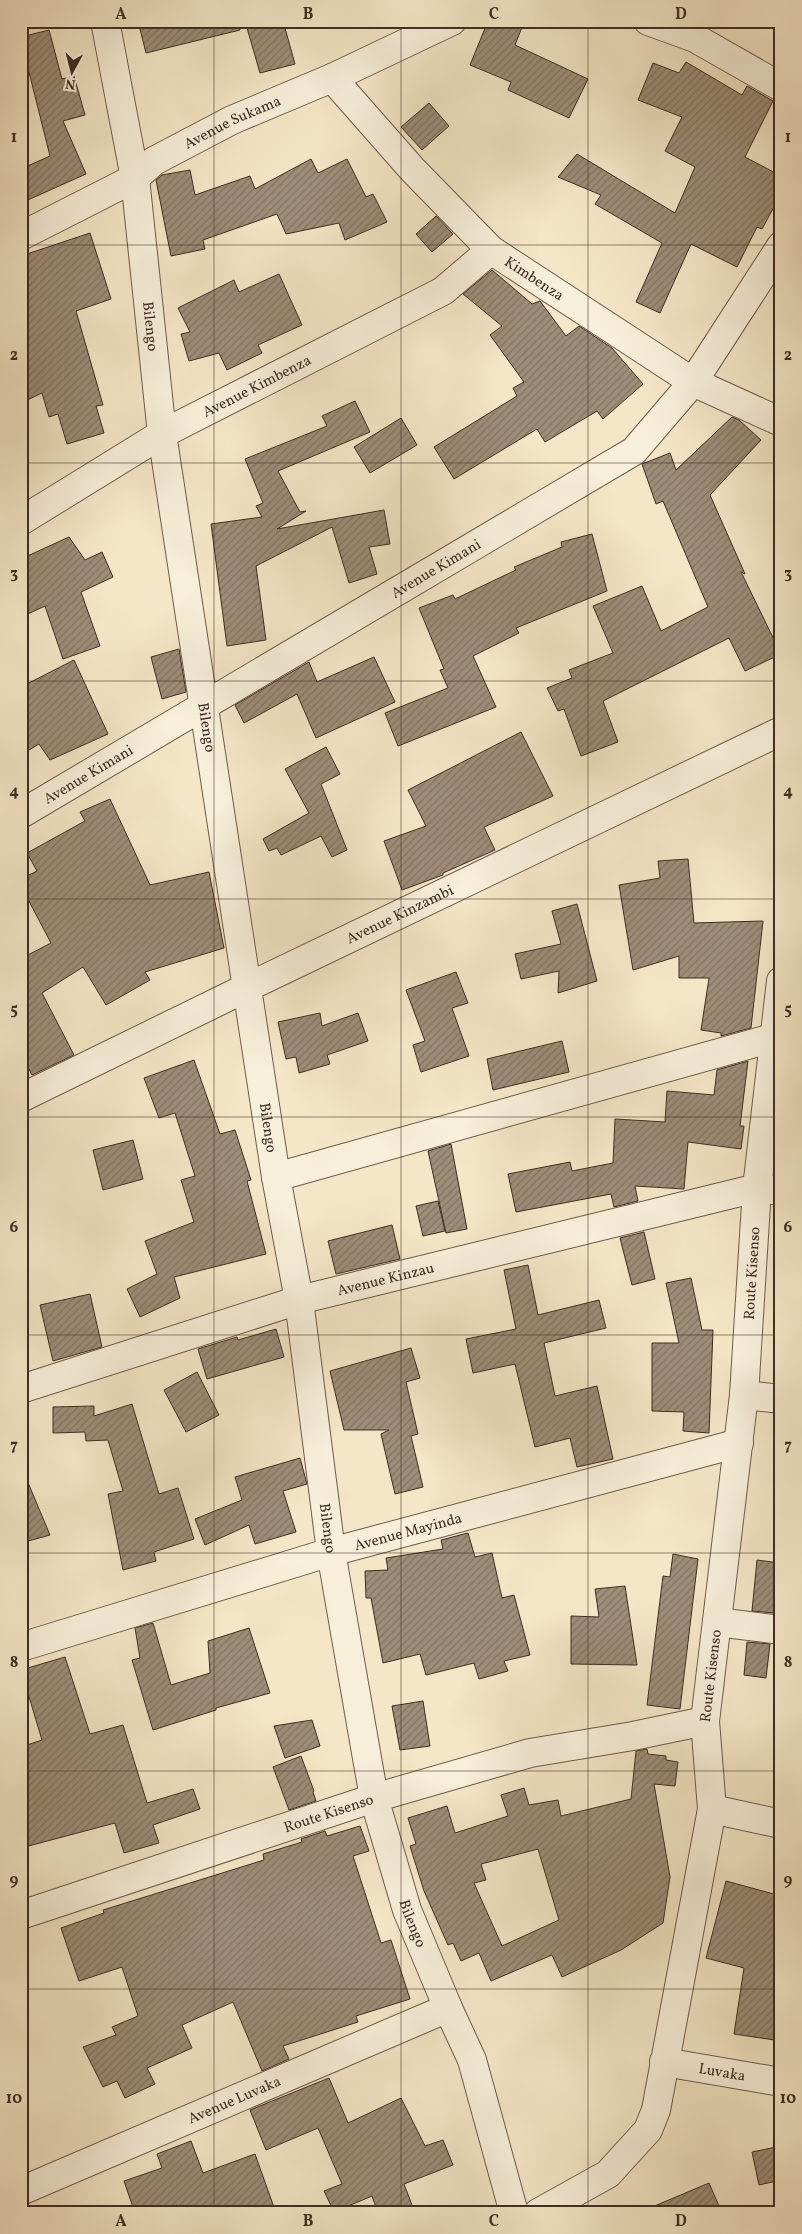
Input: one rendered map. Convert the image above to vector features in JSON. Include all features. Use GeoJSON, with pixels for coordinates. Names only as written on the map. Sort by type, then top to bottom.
{"type":"FeatureCollection","features":[{"type":"Feature","properties":{"kind":"street","name":"Bilengo"},"geometry":{"type":"LineString","coordinates":[[105,21],[135,178],[162,434],[276,1177],[299,1300],[330,1552],[374,1798],[408,1910],[448,2008],[472,2060],[514,2213]]}},
{"type":"Feature","properties":{"kind":"street","name":"Avenue Sukama"},"geometry":{"type":"LineString","coordinates":[[21,236],[135,178],[154,161],[232,120],[332,78],[452,21]]}},
{"type":"Feature","properties":{"kind":"street"},"geometry":{"type":"LineString","coordinates":[[648,21],[693,30],[781,86]]}},
{"type":"Feature","properties":{"kind":"street","name":"Kimbenza"},"geometry":{"type":"LineString","coordinates":[[332,78],[412,170],[491,250],[693,382],[781,422]]}},
{"type":"Feature","properties":{"kind":"street","name":"Avenue Kimani"},"geometry":{"type":"LineString","coordinates":[[21,814],[204,704],[634,452],[693,382],[781,246]]}},
{"type":"Feature","properties":{"kind":"street","name":"Avenue Kimbenza"},"geometry":{"type":"LineString","coordinates":[[21,521],[162,434],[443,291],[491,250]]}},
{"type":"Feature","properties":{"kind":"street","name":"Avenue Kinzambi"},"geometry":{"type":"LineString","coordinates":[[21,1098],[781,731]]}},
{"type":"Feature","properties":{"kind":"street","name":"Route Kisenso"},"geometry":{"type":"LineString","coordinates":[[21,1915],[374,1798],[530,1753],[705,1721],[769,1189],[780,985]]}},
{"type":"Feature","properties":{"kind":"street"},"geometry":{"type":"LineString","coordinates":[[276,1177],[776,1037]]}},
{"type":"Feature","properties":{"kind":"street","name":"Avenue Kinzau"},"geometry":{"type":"LineString","coordinates":[[21,1389],[299,1300],[769,1189]]}},
{"type":"Feature","properties":{"kind":"street"},"geometry":{"type":"LineString","coordinates":[[744,1395],[781,1399]]}},
{"type":"Feature","properties":{"kind":"street","name":"Avenue Mayinda"},"geometry":{"type":"LineString","coordinates":[[21,1647],[330,1552],[738,1443]]}},
{"type":"Feature","properties":{"kind":"street"},"geometry":{"type":"LineString","coordinates":[[717,1622],[781,1630]]}},
{"type":"Feature","properties":{"kind":"street"},"geometry":{"type":"LineString","coordinates":[[538,2213],[608,2174],[648,2130],[656,2110],[712,1810],[705,1721]]}},
{"type":"Feature","properties":{"kind":"street"},"geometry":{"type":"LineString","coordinates":[[712,1810],[781,1824]]}},
{"type":"Feature","properties":{"kind":"street","name":"Avenue Luvaka"},"geometry":{"type":"LineString","coordinates":[[21,2192],[448,2008]]}},
{"type":"Feature","properties":{"kind":"street","name":"Luvaka"},"geometry":{"type":"LineString","coordinates":[[664,2062],[781,2082]]}},
{"type":"Feature","properties":{"kind":"building"},"geometry":{"type":"Polygon","coordinates":[[[154,21],[239,21],[240,30],[146,53],[139,25],[154,21]]]}},
{"type":"Feature","properties":{"kind":"building"},"geometry":{"type":"Polygon","coordinates":[[[245,21],[283,21],[295,64],[260,73],[245,21]]]}},
{"type":"Feature","properties":{"kind":"building"},"geometry":{"type":"Polygon","coordinates":[[[488,21],[508,21],[522,27],[515,45],[588,79],[569,118],[508,90],[511,82],[470,65],[488,21]]]}},
{"type":"Feature","properties":{"kind":"building"},"geometry":{"type":"Polygon","coordinates":[[[49,30],[62,79],[74,76],[85,115],[63,121],[86,174],[21,203],[21,169],[50,156],[27,64],[21,66],[21,37],[49,30]]]}},
{"type":"Feature","properties":{"kind":"building"},"geometry":{"type":"Polygon","coordinates":[[[686,62],[742,95],[747,86],[773,101],[745,157],[781,176],[781,194],[762,229],[757,227],[737,267],[691,244],[660,313],[636,302],[662,243],[595,204],[601,195],[558,177],[577,154],[675,213],[695,167],[665,151],[682,117],[638,100],[653,63],[679,73],[686,62]]]}},
{"type":"Feature","properties":{"kind":"building"},"geometry":{"type":"Polygon","coordinates":[[[429,103],[449,126],[422,150],[401,127],[429,103]]]}},
{"type":"Feature","properties":{"kind":"building"},"geometry":{"type":"Polygon","coordinates":[[[311,159],[318,173],[347,159],[366,197],[373,194],[387,222],[345,240],[339,223],[286,234],[277,214],[203,240],[205,249],[171,256],[156,180],[162,175],[190,170],[195,195],[250,176],[255,189],[311,159]]]}},
{"type":"Feature","properties":{"kind":"building"},"geometry":{"type":"Polygon","coordinates":[[[436,216],[453,234],[432,252],[416,234],[436,216]]]}},
{"type":"Feature","properties":{"kind":"building"},"geometry":{"type":"Polygon","coordinates":[[[90,233],[111,299],[76,311],[103,405],[96,406],[104,433],[67,444],[58,414],[49,417],[42,393],[21,403],[21,256],[90,233]]]}},
{"type":"Feature","properties":{"kind":"building"},"geometry":{"type":"Polygon","coordinates":[[[492,270],[532,304],[540,301],[566,336],[579,326],[612,348],[643,384],[603,419],[597,411],[545,442],[537,429],[454,479],[434,447],[517,396],[513,388],[524,382],[490,335],[502,326],[463,294],[492,270]]]}},
{"type":"Feature","properties":{"kind":"building"},"geometry":{"type":"Polygon","coordinates":[[[279,274],[302,325],[258,345],[262,353],[227,370],[219,353],[189,361],[181,334],[190,332],[178,308],[234,280],[239,292],[279,274]]]}},
{"type":"Feature","properties":{"kind":"building"},"geometry":{"type":"Polygon","coordinates":[[[355,401],[370,432],[278,471],[300,512],[306,511],[277,529],[384,510],[390,544],[369,547],[377,574],[349,583],[332,527],[256,566],[266,640],[227,646],[211,524],[262,517],[256,506],[263,503],[245,459],[327,426],[322,416],[355,401]]]}},
{"type":"Feature","properties":{"kind":"building"},"geometry":{"type":"Polygon","coordinates":[[[732,417],[739,420],[761,440],[710,495],[745,574],[741,572],[781,654],[745,671],[729,638],[603,701],[618,742],[581,756],[564,709],[558,711],[547,688],[572,678],[569,670],[613,653],[593,606],[642,586],[661,631],[708,607],[663,501],[656,504],[642,464],[670,453],[676,470],[732,417]]]}},
{"type":"Feature","properties":{"kind":"building"},"geometry":{"type":"Polygon","coordinates":[[[401,418],[417,445],[370,473],[354,447],[401,418]]]}},
{"type":"Feature","properties":{"kind":"building"},"geometry":{"type":"Polygon","coordinates":[[[592,534],[607,591],[516,628],[519,633],[473,656],[496,707],[398,746],[385,713],[448,688],[440,670],[444,669],[419,608],[453,595],[455,599],[516,570],[514,567],[562,547],[561,542],[592,534]]]}},
{"type":"Feature","properties":{"kind":"building"},"geometry":{"type":"Polygon","coordinates":[[[69,537],[85,560],[102,552],[113,577],[81,592],[100,646],[63,659],[45,606],[21,617],[21,559],[69,537]]]}},
{"type":"Feature","properties":{"kind":"building"},"geometry":{"type":"Polygon","coordinates":[[[179,649],[186,692],[162,699],[151,657],[179,649]]]}},
{"type":"Feature","properties":{"kind":"building"},"geometry":{"type":"Polygon","coordinates":[[[374,657],[395,702],[316,738],[297,694],[244,723],[235,705],[309,662],[317,682],[374,657]]]}},
{"type":"Feature","properties":{"kind":"building"},"geometry":{"type":"Polygon","coordinates":[[[74,660],[108,734],[50,760],[39,744],[21,755],[21,687],[74,660]]]}},
{"type":"Feature","properties":{"kind":"building"},"geometry":{"type":"Polygon","coordinates":[[[521,732],[553,796],[484,827],[495,850],[443,873],[443,875],[402,890],[384,841],[426,826],[408,790],[521,732]]]}},
{"type":"Feature","properties":{"kind":"building"},"geometry":{"type":"Polygon","coordinates":[[[326,747],[340,774],[321,784],[347,850],[332,857],[321,836],[281,855],[277,848],[269,851],[263,839],[309,813],[285,769],[326,747]]]}},
{"type":"Feature","properties":{"kind":"building"},"geometry":{"type":"Polygon","coordinates":[[[110,799],[150,885],[209,872],[224,948],[145,972],[150,980],[106,1005],[83,967],[42,993],[74,1055],[32,1075],[21,1054],[21,952],[24,957],[51,943],[21,886],[21,879],[37,871],[27,853],[85,821],[80,812],[110,799]]]}},
{"type":"Feature","properties":{"kind":"building"},"geometry":{"type":"Polygon","coordinates":[[[688,859],[694,923],[763,921],[751,1028],[721,1036],[721,1033],[701,1030],[709,978],[679,978],[679,956],[633,970],[619,885],[660,878],[658,861],[688,859]]]}},
{"type":"Feature","properties":{"kind":"building"},"geometry":{"type":"Polygon","coordinates":[[[577,904],[597,981],[558,993],[559,971],[521,979],[515,954],[561,944],[552,911],[577,904]]]}},
{"type":"Feature","properties":{"kind":"building"},"geometry":{"type":"Polygon","coordinates":[[[456,972],[468,1003],[452,1008],[469,1056],[421,1072],[413,1045],[425,1041],[406,990],[456,972]]]}},
{"type":"Feature","properties":{"kind":"building"},"geometry":{"type":"Polygon","coordinates":[[[320,1013],[322,1026],[358,1013],[368,1041],[327,1055],[330,1064],[299,1073],[296,1057],[286,1059],[278,1022],[320,1013]]]}},
{"type":"Feature","properties":{"kind":"building"},"geometry":{"type":"Polygon","coordinates":[[[562,1041],[569,1072],[493,1090],[487,1059],[562,1041]]]}},
{"type":"Feature","properties":{"kind":"building"},"geometry":{"type":"Polygon","coordinates":[[[194,1060],[220,1134],[235,1130],[251,1180],[247,1181],[266,1254],[174,1277],[180,1298],[140,1317],[127,1289],[157,1274],[145,1241],[194,1222],[181,1180],[195,1176],[175,1113],[159,1118],[144,1078],[194,1060]]]}},
{"type":"Feature","properties":{"kind":"building"},"geometry":{"type":"Polygon","coordinates":[[[748,1061],[740,1126],[744,1126],[741,1149],[688,1142],[684,1189],[635,1186],[638,1201],[614,1207],[611,1194],[516,1212],[508,1174],[570,1162],[572,1171],[613,1163],[615,1119],[665,1122],[667,1091],[714,1095],[717,1070],[748,1061]]]}},
{"type":"Feature","properties":{"kind":"building"},"geometry":{"type":"Polygon","coordinates":[[[133,1140],[143,1179],[103,1190],[93,1150],[133,1140]]]}},
{"type":"Feature","properties":{"kind":"building"},"geometry":{"type":"Polygon","coordinates":[[[451,1144],[467,1229],[446,1233],[428,1151],[451,1144]]]}},
{"type":"Feature","properties":{"kind":"building"},"geometry":{"type":"Polygon","coordinates":[[[438,1201],[445,1231],[423,1236],[416,1206],[438,1201]]]}},
{"type":"Feature","properties":{"kind":"building"},"geometry":{"type":"Polygon","coordinates":[[[392,1225],[400,1259],[336,1274],[328,1241],[392,1225]]]}},
{"type":"Feature","properties":{"kind":"building"},"geometry":{"type":"Polygon","coordinates":[[[644,1232],[655,1279],[632,1285],[620,1238],[644,1232]]]}},
{"type":"Feature","properties":{"kind":"building"},"geometry":{"type":"Polygon","coordinates":[[[528,1265],[538,1315],[599,1300],[606,1328],[544,1343],[555,1396],[597,1386],[613,1459],[577,1467],[570,1438],[535,1447],[515,1364],[473,1373],[466,1339],[516,1329],[504,1270],[528,1265]]]}},
{"type":"Feature","properties":{"kind":"building"},"geometry":{"type":"Polygon","coordinates":[[[691,1278],[702,1330],[713,1330],[709,1433],[683,1431],[684,1412],[652,1411],[652,1343],[679,1343],[666,1283],[691,1278]]]}},
{"type":"Feature","properties":{"kind":"building"},"geometry":{"type":"Polygon","coordinates":[[[90,1294],[102,1347],[53,1361],[40,1305],[90,1294]]]}},
{"type":"Feature","properties":{"kind":"building"},"geometry":{"type":"Polygon","coordinates":[[[276,1329],[284,1357],[207,1379],[198,1349],[237,1337],[238,1340],[276,1329]]]}},
{"type":"Feature","properties":{"kind":"building"},"geometry":{"type":"Polygon","coordinates":[[[411,1348],[420,1378],[406,1382],[418,1434],[411,1436],[423,1487],[395,1494],[381,1434],[389,1430],[344,1430],[330,1371],[411,1348]]]}},
{"type":"Feature","properties":{"kind":"building"},"geometry":{"type":"Polygon","coordinates":[[[197,1372],[219,1415],[186,1432],[164,1390],[197,1372]]]}},
{"type":"Feature","properties":{"kind":"building"},"geometry":{"type":"Polygon","coordinates":[[[132,1404],[159,1494],[178,1488],[194,1539],[154,1552],[156,1561],[123,1570],[108,1494],[123,1491],[108,1440],[86,1441],[85,1432],[53,1433],[53,1407],[94,1406],[94,1416],[132,1404]]]}},
{"type":"Feature","properties":{"kind":"building"},"geometry":{"type":"Polygon","coordinates":[[[300,1458],[307,1484],[283,1491],[296,1532],[255,1544],[249,1525],[205,1545],[195,1519],[242,1500],[235,1477],[300,1458]]]}},
{"type":"Feature","properties":{"kind":"building"},"geometry":{"type":"Polygon","coordinates":[[[21,1466],[50,1535],[21,1543],[21,1466]]]}},
{"type":"Feature","properties":{"kind":"building"},"geometry":{"type":"Polygon","coordinates":[[[468,1533],[475,1557],[492,1553],[502,1598],[514,1595],[530,1655],[504,1661],[508,1671],[479,1679],[474,1663],[426,1675],[420,1654],[383,1663],[371,1598],[366,1598],[365,1571],[388,1570],[386,1558],[443,1549],[441,1540],[468,1533]]]}},
{"type":"Feature","properties":{"kind":"building"},"geometry":{"type":"Polygon","coordinates":[[[673,1554],[698,1559],[680,1709],[647,1705],[663,1576],[670,1577],[673,1554]]]}},
{"type":"Feature","properties":{"kind":"building"},"geometry":{"type":"Polygon","coordinates":[[[757,1560],[780,1563],[774,1613],[752,1611],[757,1560]]]}},
{"type":"Feature","properties":{"kind":"building"},"geometry":{"type":"Polygon","coordinates":[[[625,1586],[637,1665],[571,1664],[571,1616],[599,1617],[595,1589],[625,1586]]]}},
{"type":"Feature","properties":{"kind":"building"},"geometry":{"type":"Polygon","coordinates":[[[153,1623],[171,1685],[210,1673],[208,1641],[249,1628],[270,1693],[216,1708],[216,1710],[153,1730],[132,1660],[140,1658],[135,1628],[153,1623]]]}},
{"type":"Feature","properties":{"kind":"building"},"geometry":{"type":"Polygon","coordinates":[[[747,1642],[770,1644],[766,1678],[744,1675],[747,1642]]]}},
{"type":"Feature","properties":{"kind":"building"},"geometry":{"type":"Polygon","coordinates":[[[65,1657],[90,1734],[123,1725],[147,1803],[193,1789],[200,1809],[153,1825],[159,1843],[124,1853],[115,1823],[21,1848],[21,1747],[42,1740],[21,1670],[65,1657]]]}},
{"type":"Feature","properties":{"kind":"building"},"geometry":{"type":"Polygon","coordinates":[[[423,1701],[430,1746],[400,1750],[392,1706],[423,1701]]]}},
{"type":"Feature","properties":{"kind":"building"},"geometry":{"type":"Polygon","coordinates":[[[312,1720],[320,1746],[285,1758],[274,1726],[312,1720]]]}},
{"type":"Feature","properties":{"kind":"building"},"geometry":{"type":"Polygon","coordinates":[[[647,1749],[648,1754],[666,1756],[666,1760],[678,1762],[675,1786],[654,1784],[670,1877],[663,1923],[621,1950],[562,1977],[552,1955],[491,1981],[479,1953],[461,1961],[453,1943],[448,1945],[424,1891],[410,1846],[416,1844],[408,1818],[447,1806],[455,1833],[508,1816],[501,1795],[524,1788],[529,1805],[558,1800],[561,1816],[631,1799],[636,1751],[647,1749]],[[538,1849],[481,1864],[486,1880],[474,1883],[502,1946],[559,1920],[538,1849]]]}},
{"type":"Feature","properties":{"kind":"building"},"geometry":{"type":"Polygon","coordinates":[[[301,1756],[316,1801],[289,1810],[273,1767],[301,1756]]]}},
{"type":"Feature","properties":{"kind":"building"},"geometry":{"type":"Polygon","coordinates":[[[360,1826],[369,1851],[353,1856],[381,1943],[391,1940],[410,1999],[356,2016],[358,2022],[283,2046],[289,2059],[262,2071],[233,2002],[182,2025],[192,2048],[147,2068],[155,2084],[125,2098],[117,2081],[103,2087],[83,2047],[116,2035],[112,2027],[138,2016],[122,1967],[79,1981],[61,1928],[104,1913],[103,1910],[264,1860],[263,1854],[302,1842],[301,1839],[325,1831],[327,1836],[360,1826]]]}},
{"type":"Feature","properties":{"kind":"building"},"geometry":{"type":"Polygon","coordinates":[[[726,1881],[781,1896],[781,2041],[734,2034],[744,1968],[706,1958],[726,1881]]]}},
{"type":"Feature","properties":{"kind":"building"},"geometry":{"type":"Polygon","coordinates":[[[329,2078],[348,2123],[401,2098],[425,2146],[443,2140],[453,2165],[404,2184],[415,2213],[378,2213],[372,2196],[334,2212],[324,2191],[342,2184],[318,2128],[266,2150],[250,2110],[329,2078]]]}},
{"type":"Feature","properties":{"kind":"building"},"geometry":{"type":"Polygon","coordinates":[[[191,2141],[203,2173],[255,2154],[276,2213],[180,2213],[177,2205],[154,2213],[135,2213],[124,2181],[162,2168],[157,2154],[191,2141]]]}},
{"type":"Feature","properties":{"kind":"building"},"geometry":{"type":"Polygon","coordinates":[[[781,2146],[781,2180],[759,2185],[752,2152],[781,2146]]]}},
{"type":"Feature","properties":{"kind":"building"},"geometry":{"type":"Polygon","coordinates":[[[709,2183],[722,2213],[638,2213],[709,2183]]]}}]}
